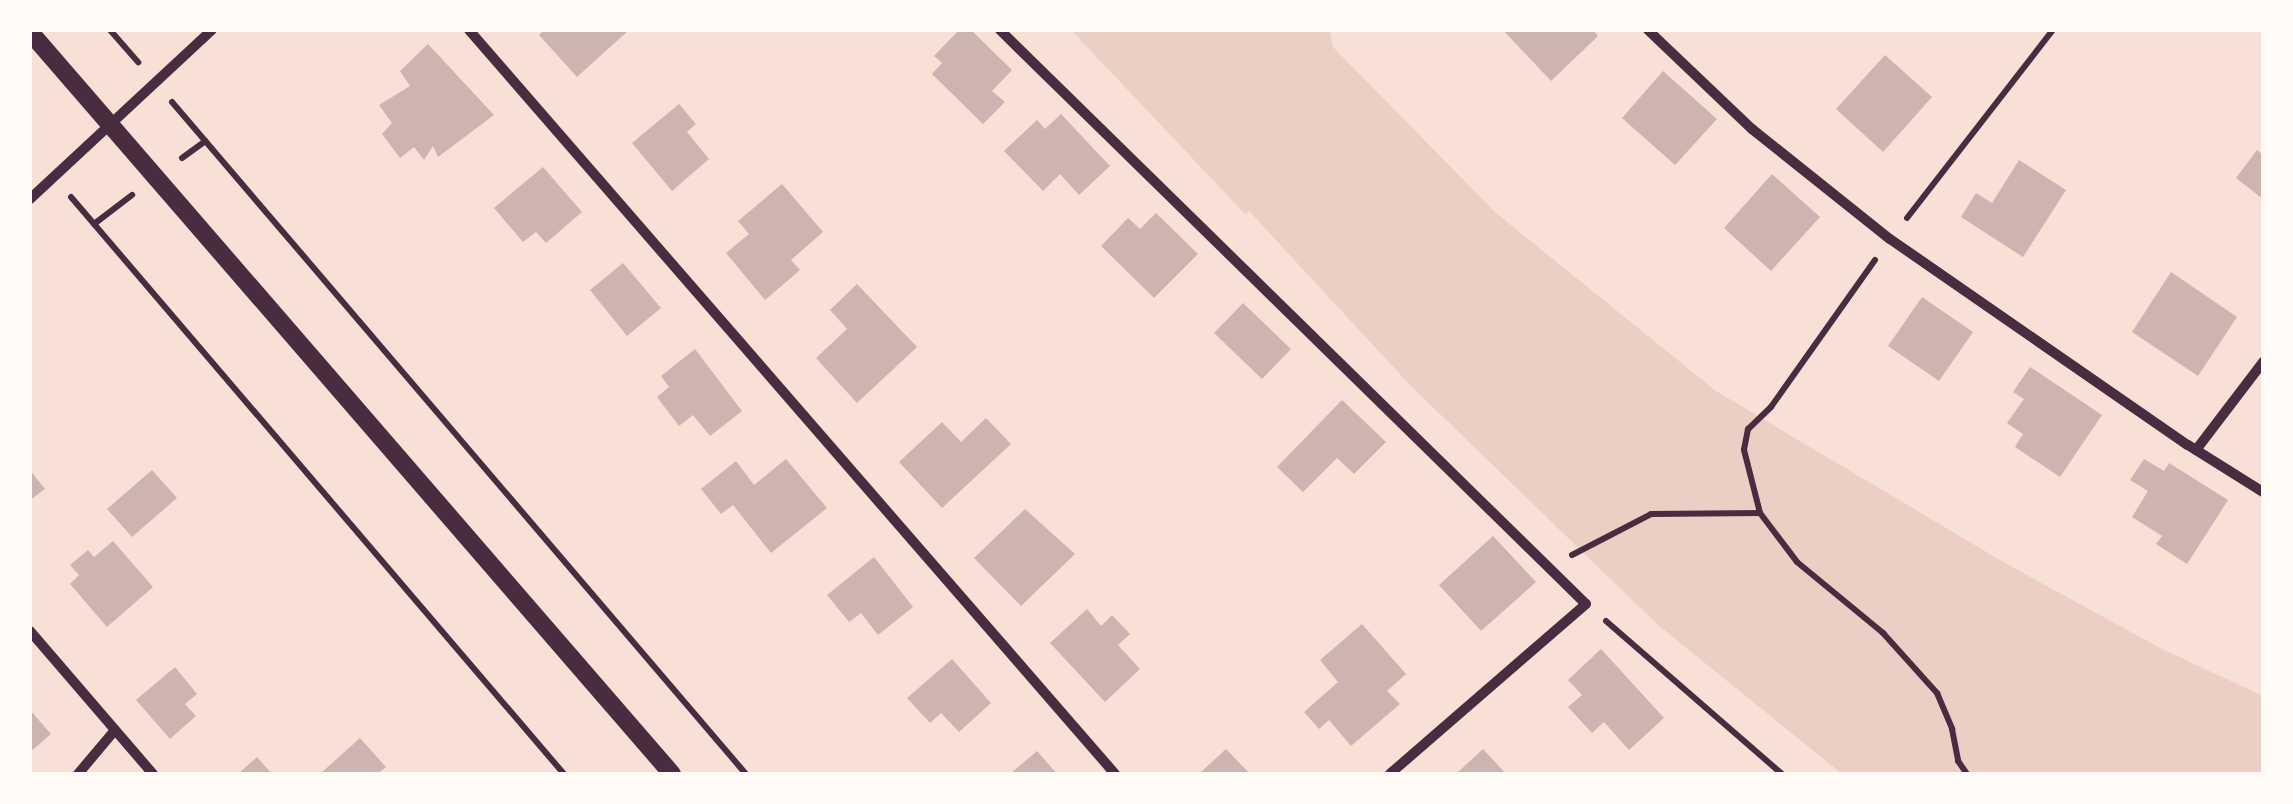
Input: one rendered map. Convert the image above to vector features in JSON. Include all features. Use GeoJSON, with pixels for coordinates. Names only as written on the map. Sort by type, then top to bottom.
{"type":"FeatureCollection","features":[{"type":"Feature","properties":{"kind":"street"},"geometry":{"type":"LineString","coordinates":[[30,199],[212,30]]}},
{"type":"Feature","properties":{"kind":"street"},"geometry":{"type":"LineString","coordinates":[[469,30],[1115,774]]}},
{"type":"Feature","properties":{"kind":"street"},"geometry":{"type":"LineString","coordinates":[[1000,30],[1586,604],[1390,774]]}},
{"type":"Feature","properties":{"kind":"street"},"geometry":{"type":"LineString","coordinates":[[1648,30],[1752,129],[1890,240],[2263,492]]}},
{"type":"Feature","properties":{"kind":"street"},"geometry":{"type":"LineString","coordinates":[[30,32],[672,774]]}},
{"type":"Feature","properties":{"kind":"street"},"geometry":{"type":"LineString","coordinates":[[2196,450],[2263,362]]}},
{"type":"Feature","properties":{"kind":"street"},"geometry":{"type":"LineString","coordinates":[[30,631],[153,774]]}},
{"type":"Feature","properties":{"kind":"street"},"geometry":{"type":"LineString","coordinates":[[78,774],[115,730]]}},
{"type":"Feature","properties":{"kind":"path"},"geometry":{"type":"LineString","coordinates":[[110,30],[746,774]]}},
{"type":"Feature","properties":{"kind":"path"},"geometry":{"type":"LineString","coordinates":[[1967,774],[1958,761],[1952,729],[1937,693],[1883,633],[1797,562],[1760,513],[1744,450],[1748,429],[1771,407],[1890,240],[2054,30]]}},
{"type":"Feature","properties":{"kind":"path"},"geometry":{"type":"LineString","coordinates":[[54,177],[564,774]]}},
{"type":"Feature","properties":{"kind":"path"},"geometry":{"type":"LineString","coordinates":[[1550,568],[1651,514],[1760,513]]}},
{"type":"Feature","properties":{"kind":"path"},"geometry":{"type":"LineString","coordinates":[[1586,604],[1782,774]]}},
{"type":"Feature","properties":{"kind":"shaded area"},"geometry":{"type":"Polygon","coordinates":[[[1071,30],[1330,30],[1333,47],[1496,213],[1716,391],[2005,563],[2160,648],[2263,696],[2263,774],[1842,774],[1658,625],[1409,384],[1249,211],[1245,214],[1071,30]]]}},
{"type":"Feature","properties":{"kind":"building"},"geometry":{"type":"Polygon","coordinates":[[[544,30],[629,30],[577,77],[539,35],[544,30]]]}},
{"type":"Feature","properties":{"kind":"building"},"geometry":{"type":"Polygon","coordinates":[[[959,30],[971,30],[1012,70],[992,91],[1005,102],[983,124],[932,74],[942,63],[934,56],[959,30]]]}},
{"type":"Feature","properties":{"kind":"building"},"geometry":{"type":"Polygon","coordinates":[[[1503,30],[1593,30],[1598,36],[1551,81],[1503,30]]]}},
{"type":"Feature","properties":{"kind":"building"},"geometry":{"type":"Polygon","coordinates":[[[428,44],[494,115],[438,157],[433,146],[424,160],[414,147],[400,158],[382,134],[392,123],[379,105],[410,86],[400,71],[428,44]]]}},
{"type":"Feature","properties":{"kind":"building"},"geometry":{"type":"Polygon","coordinates":[[[1885,55],[1932,97],[1883,152],[1836,109],[1885,55]]]}},
{"type":"Feature","properties":{"kind":"building"},"geometry":{"type":"Polygon","coordinates":[[[1663,71],[1717,119],[1675,165],[1622,118],[1663,71]]]}},
{"type":"Feature","properties":{"kind":"building"},"geometry":{"type":"Polygon","coordinates":[[[679,104],[696,124],[687,132],[709,159],[672,191],[632,143],[679,104]]]}},
{"type":"Feature","properties":{"kind":"building"},"geometry":{"type":"Polygon","coordinates":[[[1061,114],[1110,166],[1079,195],[1060,174],[1043,191],[1004,151],[1037,120],[1045,129],[1061,114]]]}},
{"type":"Feature","properties":{"kind":"building"},"geometry":{"type":"Polygon","coordinates":[[[2257,150],[2263,155],[2263,199],[2236,178],[2257,150]]]}},
{"type":"Feature","properties":{"kind":"building"},"geometry":{"type":"Polygon","coordinates":[[[2019,160],[2066,190],[2023,257],[1961,217],[1976,193],[1992,203],[2019,160]]]}},
{"type":"Feature","properties":{"kind":"building"},"geometry":{"type":"Polygon","coordinates":[[[543,167],[582,212],[546,243],[536,232],[523,242],[494,208],[543,167]]]}},
{"type":"Feature","properties":{"kind":"building"},"geometry":{"type":"Polygon","coordinates":[[[1772,174],[1820,217],[1771,271],[1724,228],[1772,174]]]}},
{"type":"Feature","properties":{"kind":"building"},"geometry":{"type":"Polygon","coordinates":[[[782,184],[823,232],[791,260],[800,270],[765,300],[726,253],[749,234],[738,221],[782,184]]]}},
{"type":"Feature","properties":{"kind":"building"},"geometry":{"type":"Polygon","coordinates":[[[1156,213],[1198,254],[1154,298],[1101,246],[1128,218],[1140,229],[1156,213]]]}},
{"type":"Feature","properties":{"kind":"building"},"geometry":{"type":"Polygon","coordinates":[[[623,263],[661,308],[627,336],[590,290],[623,263]]]}},
{"type":"Feature","properties":{"kind":"building"},"geometry":{"type":"Polygon","coordinates":[[[2171,272],[2237,317],[2198,376],[2132,332],[2171,272]]]}},
{"type":"Feature","properties":{"kind":"building"},"geometry":{"type":"Polygon","coordinates":[[[857,284],[917,347],[857,403],[816,358],[847,329],[830,310],[857,284]]]}},
{"type":"Feature","properties":{"kind":"building"},"geometry":{"type":"Polygon","coordinates":[[[1922,297],[1973,332],[1939,381],[1888,346],[1922,297]]]}},
{"type":"Feature","properties":{"kind":"building"},"geometry":{"type":"Polygon","coordinates":[[[1243,303],[1291,349],[1262,379],[1214,333],[1243,303]]]}},
{"type":"Feature","properties":{"kind":"building"},"geometry":{"type":"Polygon","coordinates":[[[695,349],[742,411],[710,436],[693,415],[679,426],[657,397],[669,387],[661,376],[695,349]]]}},
{"type":"Feature","properties":{"kind":"building"},"geometry":{"type":"Polygon","coordinates":[[[2030,367],[2102,415],[2060,477],[2015,447],[2023,434],[2007,423],[2024,399],[2013,392],[2030,367]]]}},
{"type":"Feature","properties":{"kind":"building"},"geometry":{"type":"Polygon","coordinates":[[[1342,400],[1386,442],[1354,474],[1337,458],[1303,492],[1277,467],[1342,400]]]}},
{"type":"Feature","properties":{"kind":"building"},"geometry":{"type":"Polygon","coordinates":[[[986,418],[1011,444],[942,508],[899,462],[942,422],[961,442],[986,418]]]}},
{"type":"Feature","properties":{"kind":"building"},"geometry":{"type":"Polygon","coordinates":[[[786,459],[827,508],[771,553],[733,505],[721,514],[701,489],[736,461],[754,485],[786,459]]]}},
{"type":"Feature","properties":{"kind":"building"},"geometry":{"type":"Polygon","coordinates":[[[2144,459],[2164,471],[2169,463],[2228,500],[2187,564],[2156,544],[2162,536],[2132,517],[2148,491],[2130,480],[2144,459]]]}},
{"type":"Feature","properties":{"kind":"building"},"geometry":{"type":"Polygon","coordinates":[[[30,470],[45,489],[30,500],[30,470]]]}},
{"type":"Feature","properties":{"kind":"building"},"geometry":{"type":"Polygon","coordinates":[[[152,470],[177,498],[132,537],[107,509],[152,470]]]}},
{"type":"Feature","properties":{"kind":"building"},"geometry":{"type":"Polygon","coordinates":[[[1025,509],[1075,554],[1021,606],[974,558],[1025,509]]]}},
{"type":"Feature","properties":{"kind":"building"},"geometry":{"type":"Polygon","coordinates":[[[1493,536],[1536,582],[1481,631],[1439,585],[1493,536]]]}},
{"type":"Feature","properties":{"kind":"building"},"geometry":{"type":"Polygon","coordinates":[[[113,541],[153,587],[107,627],[70,584],[79,575],[70,565],[88,550],[94,557],[113,541]]]}},
{"type":"Feature","properties":{"kind":"building"},"geometry":{"type":"Polygon","coordinates":[[[874,557],[913,607],[878,635],[861,613],[849,622],[827,595],[874,557]]]}},
{"type":"Feature","properties":{"kind":"building"},"geometry":{"type":"Polygon","coordinates":[[[1087,609],[1101,626],[1112,615],[1130,634],[1118,645],[1140,669],[1105,702],[1050,643],[1087,609]]]}},
{"type":"Feature","properties":{"kind":"building"},"geometry":{"type":"Polygon","coordinates":[[[1362,624],[1406,674],[1387,691],[1400,704],[1351,746],[1329,720],[1319,729],[1304,712],[1338,682],[1320,660],[1362,624]]]}},
{"type":"Feature","properties":{"kind":"building"},"geometry":{"type":"Polygon","coordinates":[[[1601,649],[1664,718],[1629,750],[1604,722],[1592,733],[1568,707],[1582,695],[1568,680],[1601,649]]]}},
{"type":"Feature","properties":{"kind":"building"},"geometry":{"type":"Polygon","coordinates":[[[952,659],[991,703],[959,732],[941,713],[930,723],[907,698],[952,659]]]}},
{"type":"Feature","properties":{"kind":"building"},"geometry":{"type":"Polygon","coordinates":[[[175,667],[197,694],[185,704],[196,716],[170,739],[136,700],[175,667]]]}},
{"type":"Feature","properties":{"kind":"building"},"geometry":{"type":"Polygon","coordinates":[[[30,710],[51,734],[30,752],[30,710]]]}},
{"type":"Feature","properties":{"kind":"building"},"geometry":{"type":"Polygon","coordinates":[[[360,738],[386,767],[377,774],[320,774],[360,738]]]}},
{"type":"Feature","properties":{"kind":"building"},"geometry":{"type":"Polygon","coordinates":[[[1226,749],[1250,774],[1199,774],[1226,749]]]}},
{"type":"Feature","properties":{"kind":"building"},"geometry":{"type":"Polygon","coordinates":[[[1483,749],[1506,774],[1456,774],[1483,749]]]}},
{"type":"Feature","properties":{"kind":"building"},"geometry":{"type":"Polygon","coordinates":[[[1037,751],[1057,774],[1010,774],[1037,751]]]}},
{"type":"Feature","properties":{"kind":"building"},"geometry":{"type":"Polygon","coordinates":[[[257,757],[272,774],[238,774],[257,757]]]}}]}
